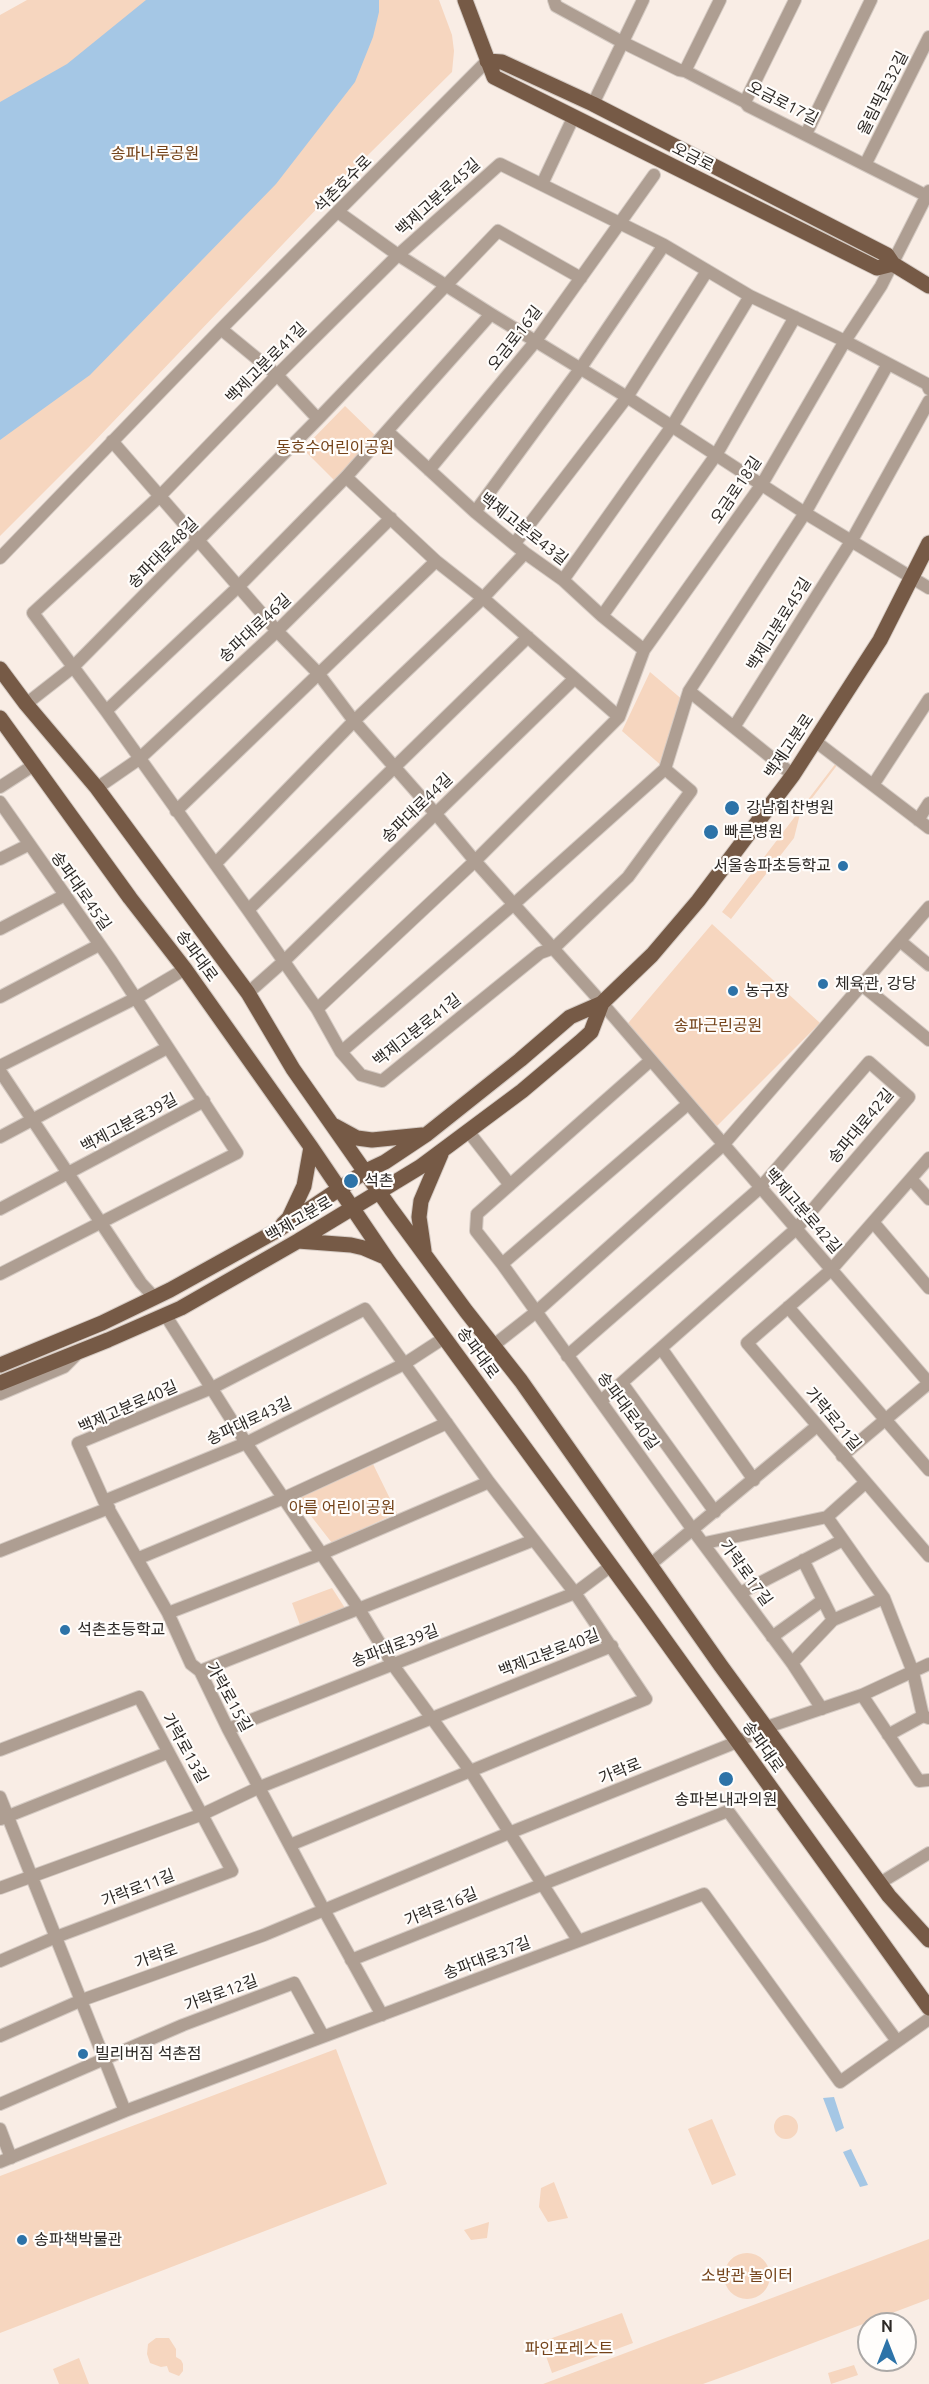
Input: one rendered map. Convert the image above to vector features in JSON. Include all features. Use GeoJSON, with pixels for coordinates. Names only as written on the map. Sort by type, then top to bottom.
{"type":"FeatureCollection","features":[{"type":"Feature","properties":{"kind":"main road","name":"오금로"},"geometry":{"type":"LineString","coordinates":[[465,0],[494,77],[877,268],[893,264]]}},
{"type":"Feature","properties":{"kind":"main road","name":"오금로"},"geometry":{"type":"LineString","coordinates":[[488,61],[502,62],[593,104],[887,255],[893,264],[929,286]]}},
{"type":"Feature","properties":{"kind":"main road","name":"백제고분로"},"geometry":{"type":"LineString","coordinates":[[0,1365],[72,1336],[154,1297],[278,1230],[366,1171],[385,1162],[427,1134],[570,1017],[602,1003],[652,956],[794,775],[880,640],[929,543]]}},
{"type":"Feature","properties":{"kind":"main road","name":"송파대로"},"geometry":{"type":"LineString","coordinates":[[0,669],[26,704],[97,788],[248,993],[293,1069],[332,1125],[651,1564],[721,1666],[880,1883],[927,1934]]}},
{"type":"Feature","properties":{"kind":"main road","name":"송파대로"},"geometry":{"type":"LineString","coordinates":[[0,718],[130,898],[185,969],[444,1338],[929,2008]]}},
{"type":"Feature","properties":{"kind":"main road","name":"백제고분로"},"geometry":{"type":"LineString","coordinates":[[0,1383],[166,1316],[298,1241],[442,1152],[522,1092],[591,1032],[602,1003]]}},
{"type":"Feature","properties":{"kind":"main road"},"geometry":{"type":"LineString","coordinates":[[332,1125],[357,1138],[372,1140],[427,1134]]}},
{"type":"Feature","properties":{"kind":"main road"},"geometry":{"type":"LineString","coordinates":[[278,1230],[289,1218],[304,1186],[311,1147]]}},
{"type":"Feature","properties":{"kind":"main road"},"geometry":{"type":"LineString","coordinates":[[425,1254],[419,1217],[421,1201],[442,1152]]}},
{"type":"Feature","properties":{"kind":"main road"},"geometry":{"type":"LineString","coordinates":[[298,1241],[351,1245],[386,1257]]}},
{"type":"Feature","properties":{"kind":"street","name":"오금로17길"},"geometry":{"type":"LineString","coordinates":[[554,0],[556,6],[622,42],[685,71],[874,170],[928,194],[893,264]]}},
{"type":"Feature","properties":{"kind":"street"},"geometry":{"type":"LineString","coordinates":[[593,104],[643,0]]}},
{"type":"Feature","properties":{"kind":"street"},"geometry":{"type":"LineString","coordinates":[[685,71],[720,0]]}},
{"type":"Feature","properties":{"kind":"street"},"geometry":{"type":"LineString","coordinates":[[745,102],[795,0]]}},
{"type":"Feature","properties":{"kind":"street"},"geometry":{"type":"LineString","coordinates":[[806,134],[872,0]]}},
{"type":"Feature","properties":{"kind":"street","name":"올림픽로32길"},"geometry":{"type":"LineString","coordinates":[[866,164],[929,37]]}},
{"type":"Feature","properties":{"kind":"street","name":"석촌호수로"},"geometry":{"type":"LineString","coordinates":[[0,558],[221,329],[488,61]]}},
{"type":"Feature","properties":{"kind":"street"},"geometry":{"type":"LineString","coordinates":[[574,116],[542,184],[664,245],[750,296],[845,341],[927,384],[929,389]]}},
{"type":"Feature","properties":{"kind":"street","name":"백제고분로45길"},"geometry":{"type":"LineString","coordinates":[[398,255],[500,164],[542,184]]}},
{"type":"Feature","properties":{"kind":"street","name":"오금로16길"},"geometry":{"type":"LineString","coordinates":[[429,470],[535,342],[654,176]]}},
{"type":"Feature","properties":{"kind":"street","name":"백제고분로45길"},"geometry":{"type":"LineString","coordinates":[[338,212],[398,255],[627,397],[805,513],[929,588]]}},
{"type":"Feature","properties":{"kind":"street"},"geometry":{"type":"LineString","coordinates":[[446,284],[498,231],[581,278]]}},
{"type":"Feature","properties":{"kind":"street"},"geometry":{"type":"LineString","coordinates":[[475,512],[580,369],[664,245]]}},
{"type":"Feature","properties":{"kind":"street","name":"백제고분로41길"},"geometry":{"type":"LineString","coordinates":[[72,668],[33,613],[160,496],[398,255]]}},
{"type":"Feature","properties":{"kind":"street","name":"오금로18길"},"geometry":{"type":"LineString","coordinates":[[618,717],[644,650],[762,484],[845,341],[893,264]]}},
{"type":"Feature","properties":{"kind":"street"},"geometry":{"type":"LineString","coordinates":[[515,543],[627,397],[707,271]]}},
{"type":"Feature","properties":{"kind":"street","name":"송파대로48길"},"geometry":{"type":"LineString","coordinates":[[26,704],[72,668],[318,419],[446,284]]}},
{"type":"Feature","properties":{"kind":"street"},"geometry":{"type":"LineString","coordinates":[[563,580],[672,426],[750,296]]}},
{"type":"Feature","properties":{"kind":"street"},"geometry":{"type":"LineString","coordinates":[[106,711],[238,587],[346,477],[491,314]]}},
{"type":"Feature","properties":{"kind":"street"},"geometry":{"type":"LineString","coordinates":[[602,616],[716,455],[795,317]]}},
{"type":"Feature","properties":{"kind":"street"},"geometry":{"type":"LineString","coordinates":[[221,329],[277,375],[318,419]]}},
{"type":"Feature","properties":{"kind":"street"},"geometry":{"type":"LineString","coordinates":[[665,769],[689,691],[805,513],[888,364]]}},
{"type":"Feature","properties":{"kind":"street","name":"백제고분로45길"},"geometry":{"type":"LineString","coordinates":[[734,727],[852,540],[929,401]]}},
{"type":"Feature","properties":{"kind":"street","name":"백제고분로43길"},"geometry":{"type":"LineString","coordinates":[[387,430],[475,512],[525,553],[563,580],[644,650]]}},
{"type":"Feature","properties":{"kind":"street"},"geometry":{"type":"LineString","coordinates":[[112,441],[277,632],[318,673],[354,721],[602,1003]]}},
{"type":"Feature","properties":{"kind":"street"},"geometry":{"type":"LineString","coordinates":[[317,1009],[475,861],[618,717],[483,598],[436,561],[346,477]]}},
{"type":"Feature","properties":{"kind":"street","name":"송파대로46길"},"geometry":{"type":"LineString","coordinates":[[97,788],[139,759],[277,632],[391,518]]}},
{"type":"Feature","properties":{"kind":"street"},"geometry":{"type":"LineString","coordinates":[[215,864],[354,721],[483,598],[525,553]]}},
{"type":"Feature","properties":{"kind":"street"},"geometry":{"type":"LineString","coordinates":[[176,811],[436,561]]}},
{"type":"Feature","properties":{"kind":"street"},"geometry":{"type":"LineString","coordinates":[[248,910],[528,637]]}},
{"type":"Feature","properties":{"kind":"street"},"geometry":{"type":"LineString","coordinates":[[72,668],[106,711],[248,910],[317,1009],[340,1052]]}},
{"type":"Feature","properties":{"kind":"street","name":"송파대로44길"},"geometry":{"type":"LineString","coordinates":[[248,993],[283,962],[574,678]]}},
{"type":"Feature","properties":{"kind":"street"},"geometry":{"type":"LineString","coordinates":[[689,691],[794,775]]}},
{"type":"Feature","properties":{"kind":"street"},"geometry":{"type":"LineString","coordinates":[[873,785],[929,699]]}},
{"type":"Feature","properties":{"kind":"street"},"geometry":{"type":"LineString","coordinates":[[815,741],[929,828]]}},
{"type":"Feature","properties":{"kind":"street"},"geometry":{"type":"LineString","coordinates":[[0,787],[34,765]]}},
{"type":"Feature","properties":{"kind":"street","name":"백제고분로41길"},"geometry":{"type":"LineString","coordinates":[[665,769],[691,791],[628,877],[554,948],[540,953],[382,1081],[360,1075],[340,1052],[514,904],[665,769]]}},
{"type":"Feature","properties":{"kind":"street","name":"송파대로45길"},"geometry":{"type":"LineString","coordinates":[[0,802],[136,998],[166,1048],[237,1153],[101,1224]]}},
{"type":"Feature","properties":{"kind":"street"},"geometry":{"type":"LineString","coordinates":[[918,820],[929,803]]}},
{"type":"Feature","properties":{"kind":"street"},"geometry":{"type":"LineString","coordinates":[[0,859],[28,845]]}},
{"type":"Feature","properties":{"kind":"street"},"geometry":{"type":"LineString","coordinates":[[0,929],[65,895]]}},
{"type":"Feature","properties":{"kind":"street"},"geometry":{"type":"LineString","coordinates":[[494,1346],[536,1312],[723,1145],[929,907]]}},
{"type":"Feature","properties":{"kind":"street"},"geometry":{"type":"LineString","coordinates":[[900,941],[929,965]]}},
{"type":"Feature","properties":{"kind":"street"},"geometry":{"type":"LineString","coordinates":[[0,997],[99,945]]}},
{"type":"Feature","properties":{"kind":"street"},"geometry":{"type":"LineString","coordinates":[[0,1069],[136,998],[185,969]]}},
{"type":"Feature","properties":{"kind":"street"},"geometry":{"type":"LineString","coordinates":[[862,985],[929,1040]]}},
{"type":"Feature","properties":{"kind":"street","name":"백제고분로42길"},"geometry":{"type":"LineString","coordinates":[[602,1003],[929,1383],[842,1456]]}},
{"type":"Feature","properties":{"kind":"street"},"geometry":{"type":"LineString","coordinates":[[0,1137],[166,1048]]}},
{"type":"Feature","properties":{"kind":"street"},"geometry":{"type":"LineString","coordinates":[[536,1312],[502,1263],[476,1231],[477,1214],[650,1061]]}},
{"type":"Feature","properties":{"kind":"street","name":"송파대로42길"},"geometry":{"type":"LineString","coordinates":[[567,1356],[760,1188],[869,1062],[909,1097],[796,1229],[601,1401]]}},
{"type":"Feature","properties":{"kind":"street","name":"백제고분로39길"},"geometry":{"type":"LineString","coordinates":[[0,1069],[101,1224],[141,1283],[154,1297]]}},
{"type":"Feature","properties":{"kind":"street","name":"백제고분로39길"},"geometry":{"type":"LineString","coordinates":[[0,1209],[204,1101]]}},
{"type":"Feature","properties":{"kind":"street"},"geometry":{"type":"LineString","coordinates":[[502,1263],[688,1104]]}},
{"type":"Feature","properties":{"kind":"street"},"geometry":{"type":"LineString","coordinates":[[468,1131],[510,1185]]}},
{"type":"Feature","properties":{"kind":"street","name":"가락로21길"},"geometry":{"type":"LineString","coordinates":[[929,1158],[831,1269],[747,1343],[929,1557]]}},
{"type":"Feature","properties":{"kind":"street"},"geometry":{"type":"LineString","coordinates":[[910,1179],[929,1199]]}},
{"type":"Feature","properties":{"kind":"street"},"geometry":{"type":"LineString","coordinates":[[873,1222],[929,1288]]}},
{"type":"Feature","properties":{"kind":"street"},"geometry":{"type":"LineString","coordinates":[[0,1274],[101,1224]]}},
{"type":"Feature","properties":{"kind":"street"},"geometry":{"type":"LineString","coordinates":[[788,1307],[929,1470]]}},
{"type":"Feature","properties":{"kind":"street","name":"백제고분로40길"},"geometry":{"type":"LineString","coordinates":[[107,1504],[78,1443],[212,1388],[365,1309],[404,1364]]}},
{"type":"Feature","properties":{"kind":"street","name":"송파대로40길"},"geometry":{"type":"LineString","coordinates":[[536,1312],[693,1530]]}},
{"type":"Feature","properties":{"kind":"street"},"geometry":{"type":"LineString","coordinates":[[166,1316],[246,1443],[359,1609],[393,1665],[471,1772],[578,1940]]}},
{"type":"Feature","properties":{"kind":"street"},"geometry":{"type":"LineString","coordinates":[[0,1357],[52,1338],[72,1336]]}},
{"type":"Feature","properties":{"kind":"street","name":"송파대로43길"},"geometry":{"type":"LineString","coordinates":[[0,1551],[246,1443],[404,1364],[444,1338]]}},
{"type":"Feature","properties":{"kind":"street"},"geometry":{"type":"LineString","coordinates":[[661,1348],[754,1480]]}},
{"type":"Feature","properties":{"kind":"street"},"geometry":{"type":"LineString","coordinates":[[0,1394],[64,1367],[79,1352]]}},
{"type":"Feature","properties":{"kind":"street"},"geometry":{"type":"LineString","coordinates":[[404,1364],[612,1646]]}},
{"type":"Feature","properties":{"kind":"street","name":"송파대로40길"},"geometry":{"type":"LineString","coordinates":[[622,1383],[715,1512]]}},
{"type":"Feature","properties":{"kind":"street"},"geometry":{"type":"LineString","coordinates":[[138,1558],[284,1498],[447,1423]]}},
{"type":"Feature","properties":{"kind":"street"},"geometry":{"type":"LineString","coordinates":[[651,1564],[817,1426]]}},
{"type":"Feature","properties":{"kind":"street"},"geometry":{"type":"LineString","coordinates":[[168,1613],[321,1554],[489,1482]]}},
{"type":"Feature","properties":{"kind":"street"},"geometry":{"type":"LineString","coordinates":[[705,1543],[827,1517],[865,1483]]}},
{"type":"Feature","properties":{"kind":"street","name":"가락로15길"},"geometry":{"type":"LineString","coordinates":[[107,1504],[168,1613],[191,1664],[200,1671],[228,1729],[324,1910]]}},
{"type":"Feature","properties":{"kind":"street"},"geometry":{"type":"LineString","coordinates":[[827,1517],[884,1598],[914,1672],[926,1717],[888,1735]]}},
{"type":"Feature","properties":{"kind":"street","name":"가락로17길"},"geometry":{"type":"LineString","coordinates":[[693,1530],[705,1543],[792,1663],[822,1709]]}},
{"type":"Feature","properties":{"kind":"street"},"geometry":{"type":"LineString","coordinates":[[200,1671],[534,1540]]}},
{"type":"Feature","properties":{"kind":"street"},"geometry":{"type":"LineString","coordinates":[[740,1593],[843,1540]]}},
{"type":"Feature","properties":{"kind":"street"},"geometry":{"type":"LineString","coordinates":[[803,1560],[833,1620]]}},
{"type":"Feature","properties":{"kind":"street","name":"송파대로39길"},"geometry":{"type":"LineString","coordinates":[[228,1729],[574,1593],[611,1566]]}},
{"type":"Feature","properties":{"kind":"street"},"geometry":{"type":"LineString","coordinates":[[792,1663],[833,1620],[884,1598]]}},
{"type":"Feature","properties":{"kind":"street"},"geometry":{"type":"LineString","coordinates":[[772,1637],[823,1600]]}},
{"type":"Feature","properties":{"kind":"street","name":"백제고분로40길"},"geometry":{"type":"LineString","coordinates":[[260,1787],[612,1646],[646,1699],[290,1845]]}},
{"type":"Feature","properties":{"kind":"street","name":"가락로"},"geometry":{"type":"LineString","coordinates":[[0,2036],[82,2000],[264,1935],[509,1833],[738,1742],[767,1727],[862,1695],[929,1664]]}},
{"type":"Feature","properties":{"kind":"street"},"geometry":{"type":"LineString","coordinates":[[862,1695],[919,1781],[929,1780]]}},
{"type":"Feature","properties":{"kind":"street","name":"가락로13길"},"geometry":{"type":"LineString","coordinates":[[0,1750],[139,1697],[167,1753],[203,1814],[232,1870]]}},
{"type":"Feature","properties":{"kind":"street"},"geometry":{"type":"LineString","coordinates":[[4,1818],[167,1753]]}},
{"type":"Feature","properties":{"kind":"street"},"geometry":{"type":"LineString","coordinates":[[0,1888],[203,1814],[260,1787]]}},
{"type":"Feature","properties":{"kind":"street"},"geometry":{"type":"LineString","coordinates":[[0,1797],[4,1818],[56,1937],[125,2111]]}},
{"type":"Feature","properties":{"kind":"street","name":"가락로16길"},"geometry":{"type":"LineString","coordinates":[[351,1960],[728,1811],[897,2041]]}},
{"type":"Feature","properties":{"kind":"street"},"geometry":{"type":"LineString","coordinates":[[880,1883],[929,1853]]}},
{"type":"Feature","properties":{"kind":"street","name":"가락로11길"},"geometry":{"type":"LineString","coordinates":[[0,1961],[56,1937],[232,1870]]}},
{"type":"Feature","properties":{"kind":"street","name":"송파대로37길"},"geometry":{"type":"LineString","coordinates":[[5,2160],[125,2111],[704,1894],[840,2082],[929,2019]]}},
{"type":"Feature","properties":{"kind":"street"},"geometry":{"type":"LineString","coordinates":[[324,1910],[382,2015]]}},
{"type":"Feature","properties":{"kind":"street","name":"가락로12길"},"geometry":{"type":"LineString","coordinates":[[0,2104],[183,2025],[294,1983],[323,2036]]}},
{"type":"Feature","properties":{"kind":"street"},"geometry":{"type":"LineString","coordinates":[[0,2130],[5,2160]]}},
{"type":"Feature","properties":{"kind":"green space","name":"송파나루공원"},"geometry":{"type":"Polygon","coordinates":[[[27,0],[439,0],[452,35],[454,51],[452,72],[370,153],[89,447],[0,536],[0,15],[27,0]]]}},
{"type":"Feature","properties":{"kind":"green space","name":"동호수어린이공원"},"geometry":{"type":"Polygon","coordinates":[[[345,406],[377,437],[335,481],[303,449],[345,406]]]}},
{"type":"Feature","properties":{"kind":"green space"},"geometry":{"type":"Polygon","coordinates":[[[650,672],[684,701],[663,767],[622,731],[650,672]]]}},
{"type":"Feature","properties":{"kind":"green space"},"geometry":{"type":"Polygon","coordinates":[[[836,763],[838,764],[800,814],[794,838],[731,919],[722,912],[836,763]]]}},
{"type":"Feature","properties":{"kind":"green space","name":"송파근린공원"},"geometry":{"type":"Polygon","coordinates":[[[712,924],[820,1023],[717,1126],[624,1028],[712,924]]]}},
{"type":"Feature","properties":{"kind":"green space","name":"아름 어린이공원"},"geometry":{"type":"Polygon","coordinates":[[[373,1464],[397,1513],[332,1543],[297,1498],[373,1464]]]}},
{"type":"Feature","properties":{"kind":"green space"},"geometry":{"type":"Polygon","coordinates":[[[332,1588],[345,1608],[300,1625],[292,1603],[332,1588]]]}},
{"type":"Feature","properties":{"kind":"green space"},"geometry":{"type":"Polygon","coordinates":[[[336,2049],[387,2184],[0,2333],[0,2176],[336,2049]]]}},
{"type":"Feature","properties":{"kind":"green space"},"geometry":{"type":"Polygon","coordinates":[[[786,2115],[794,2119],[798,2127],[794,2135],[786,2139],[778,2135],[774,2127],[778,2119],[786,2115]]]}},
{"type":"Feature","properties":{"kind":"green space"},"geometry":{"type":"Polygon","coordinates":[[[712,2119],[736,2175],[712,2185],[688,2129],[712,2119]]]}},
{"type":"Feature","properties":{"kind":"green space"},"geometry":{"type":"Polygon","coordinates":[[[554,2182],[568,2218],[548,2222],[539,2207],[541,2188],[554,2182]]]}},
{"type":"Feature","properties":{"kind":"green space"},"geometry":{"type":"Polygon","coordinates":[[[489,2222],[487,2238],[471,2240],[464,2230],[489,2222]]]}},
{"type":"Feature","properties":{"kind":"green space"},"geometry":{"type":"Polygon","coordinates":[[[929,2239],[929,2299],[895,2312],[857,2312],[857,2326],[739,2371],[703,2384],[543,2384],[929,2239]]]}},
{"type":"Feature","properties":{"kind":"green space","name":"소방관 놀이터"},"geometry":{"type":"Polygon","coordinates":[[[747,2253],[763,2260],[770,2276],[763,2292],[747,2299],[731,2292],[724,2276],[731,2260],[747,2253]]]}},
{"type":"Feature","properties":{"kind":"green space","name":"파인포레스트"},"geometry":{"type":"Polygon","coordinates":[[[622,2313],[633,2343],[552,2373],[541,2342],[622,2313]]]}},
{"type":"Feature","properties":{"kind":"green space"},"geometry":{"type":"Polygon","coordinates":[[[156,2338],[169,2338],[176,2349],[176,2357],[183,2364],[183,2371],[179,2376],[169,2372],[167,2366],[161,2367],[150,2363],[147,2354],[148,2344],[156,2338]]]}},
{"type":"Feature","properties":{"kind":"green space"},"geometry":{"type":"Polygon","coordinates":[[[79,2358],[89,2384],[59,2384],[53,2369],[79,2358]]]}},
{"type":"Feature","properties":{"kind":"green space"},"geometry":{"type":"Polygon","coordinates":[[[854,2365],[858,2375],[831,2384],[828,2373],[854,2365]]]}},
{"type":"Feature","properties":{"kind":"water","name":"송파나루공원"},"geometry":{"type":"Polygon","coordinates":[[[146,0],[379,0],[379,12],[373,37],[355,82],[276,184],[90,375],[0,440],[0,102],[67,64],[146,0]]]}},
{"type":"Feature","properties":{"kind":"water"},"geometry":{"type":"Polygon","coordinates":[[[834,2097],[844,2128],[836,2132],[823,2098],[834,2097]]]}},
{"type":"Feature","properties":{"kind":"water"},"geometry":{"type":"Polygon","coordinates":[[[851,2149],[868,2185],[860,2187],[843,2152],[851,2149]]]}},
{"type":"Feature","properties":{"kind":"place","name":"강남힘찬병원"},"geometry":{"type":"Point","coordinates":[732,808]}},
{"type":"Feature","properties":{"kind":"place","name":"빠른병원"},"geometry":{"type":"Point","coordinates":[711,832]}},
{"type":"Feature","properties":{"kind":"place","name":"서울송파초등학교"},"geometry":{"type":"Point","coordinates":[843,866]}},
{"type":"Feature","properties":{"kind":"place","name":"체육관, 강당"},"geometry":{"type":"Point","coordinates":[823,984]}},
{"type":"Feature","properties":{"kind":"place","name":"농구장"},"geometry":{"type":"Point","coordinates":[733,991]}},
{"type":"Feature","properties":{"kind":"place","name":"석촌"},"geometry":{"type":"Point","coordinates":[351,1181]}},
{"type":"Feature","properties":{"kind":"place","name":"석촌초등학교"},"geometry":{"type":"Point","coordinates":[65,1630]}},
{"type":"Feature","properties":{"kind":"place","name":"송파본내과의원"},"geometry":{"type":"Point","coordinates":[726,1779]}},
{"type":"Feature","properties":{"kind":"place","name":"빌리버짐 석촌점"},"geometry":{"type":"Point","coordinates":[83,2054]}},
{"type":"Feature","properties":{"kind":"place","name":"송파책박물관"},"geometry":{"type":"Point","coordinates":[22,2240]}}]}
